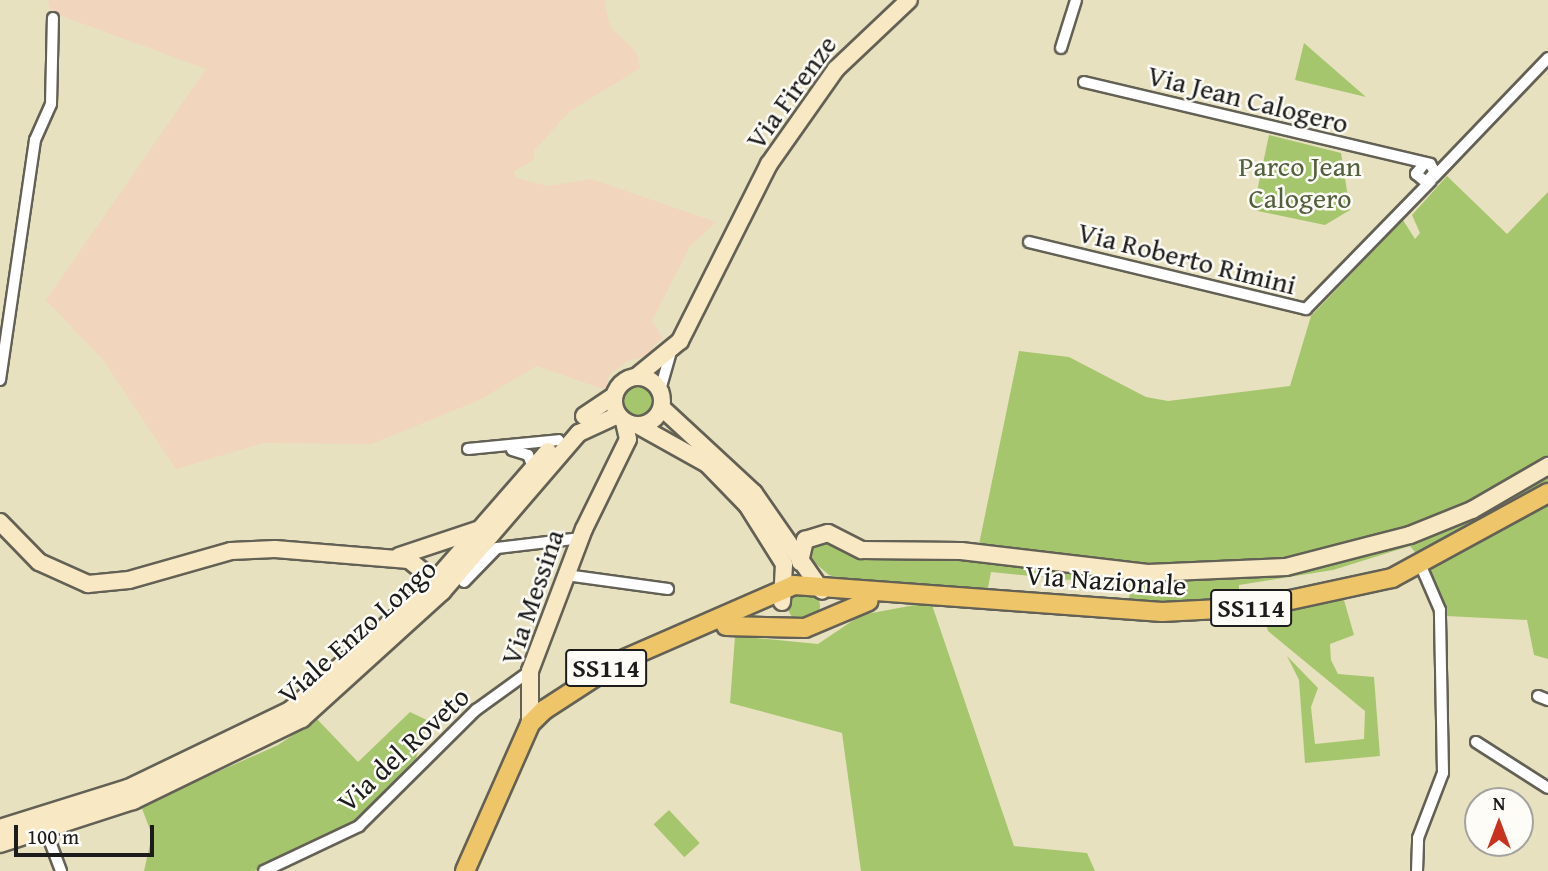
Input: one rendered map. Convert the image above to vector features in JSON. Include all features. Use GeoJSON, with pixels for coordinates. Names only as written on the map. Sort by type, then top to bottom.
{"type":"FeatureCollection","features":[{"type":"Feature","properties":{"kind":"main road","name":"Via Firenze"},"geometry":{"type":"LineString","coordinates":[[680,341],[769,164],[836,69],[901,3]]}},
{"type":"Feature","properties":{"kind":"main road","name":"Viale Enzo Longo"},"geometry":{"type":"LineString","coordinates":[[0,828],[128,788],[276,719],[425,592],[559,440],[680,341]]}},
{"type":"Feature","properties":{"kind":"main road"},"geometry":{"type":"LineString","coordinates":[[636,377],[660,390],[662,408],[754,492],[812,579],[827,608],[818,623]]}},
{"type":"Feature","properties":{"kind":"main road","name":"Via Messina"},"geometry":{"type":"LineString","coordinates":[[465,871],[530,724],[530,671],[566,575],[628,439],[627,421],[614,396]]}},
{"type":"Feature","properties":{"kind":"main road","name":"Viale Enzo Longo"},"geometry":{"type":"LineString","coordinates":[[0,844],[133,801],[278,734],[316,709],[442,592],[579,433],[627,421],[662,408]]}},
{"type":"Feature","properties":{"kind":"main road"},"geometry":{"type":"LineString","coordinates":[[627,421],[716,472],[747,505],[786,572],[787,620],[798,627]]}},
{"type":"Feature","properties":{"kind":"main road"},"geometry":{"type":"LineString","coordinates":[[812,579],[805,540],[828,533],[862,550],[961,551],[1148,573],[1275,568],[1410,535],[1472,510],[1548,466]]}},
{"type":"Feature","properties":{"kind":"main road","name":"Via Nazionale"},"geometry":{"type":"LineString","coordinates":[[812,579],[862,596],[929,595],[1206,612],[1322,596],[1421,566],[1548,493]]}},
{"type":"Feature","properties":{"kind":"main road"},"geometry":{"type":"LineString","coordinates":[[2,522],[39,562],[88,584],[129,580],[231,551],[418,564],[425,592]]}},
{"type":"Feature","properties":{"kind":"main road"},"geometry":{"type":"LineString","coordinates":[[375,560],[438,547],[479,529]]}},
{"type":"Feature","properties":{"kind":"main road"},"geometry":{"type":"LineString","coordinates":[[730,617],[773,590],[779,574],[774,548]]}},
{"type":"Feature","properties":{"kind":"main road"},"geometry":{"type":"LineString","coordinates":[[675,638],[785,594],[812,579]]}},
{"type":"Feature","properties":{"kind":"main road"},"geometry":{"type":"LineString","coordinates":[[675,638],[763,622],[798,627],[818,623],[862,596]]}},
{"type":"Feature","properties":{"kind":"main road"},"geometry":{"type":"LineString","coordinates":[[763,622],[813,635],[862,596]]}},
{"type":"Feature","properties":{"kind":"main road","name":"SS114"},"geometry":{"type":"LineString","coordinates":[[530,724],[544,710],[592,675],[675,638]]}},
{"type":"Feature","properties":{"kind":"street"},"geometry":{"type":"LineString","coordinates":[[1060,48],[1076,0]]}},
{"type":"Feature","properties":{"kind":"street"},"geometry":{"type":"LineString","coordinates":[[0,380],[35,140],[51,104],[53,18]]}},
{"type":"Feature","properties":{"kind":"street"},"geometry":{"type":"LineString","coordinates":[[1412,196],[1433,179],[1548,58]]}},
{"type":"Feature","properties":{"kind":"street","name":"Via Jean Calogero"},"geometry":{"type":"LineString","coordinates":[[1084,82],[1402,160],[1427,163]]}},
{"type":"Feature","properties":{"kind":"street"},"geometry":{"type":"LineString","coordinates":[[1412,196],[1416,176],[1427,163],[1452,156]]}},
{"type":"Feature","properties":{"kind":"street"},"geometry":{"type":"LineString","coordinates":[[1402,160],[1416,176],[1433,179]]}},
{"type":"Feature","properties":{"kind":"street"},"geometry":{"type":"LineString","coordinates":[[1427,163],[1433,179]]}},
{"type":"Feature","properties":{"kind":"street","name":"Via Roberto Rimini"},"geometry":{"type":"LineString","coordinates":[[1028,242],[1306,309],[1412,196]]}},
{"type":"Feature","properties":{"kind":"street"},"geometry":{"type":"LineString","coordinates":[[660,390],[660,372],[680,341]]}},
{"type":"Feature","properties":{"kind":"street"},"geometry":{"type":"LineString","coordinates":[[468,449],[502,448],[559,440]]}},
{"type":"Feature","properties":{"kind":"street"},"geometry":{"type":"LineString","coordinates":[[502,448],[528,455],[533,467]]}},
{"type":"Feature","properties":{"kind":"street"},"geometry":{"type":"LineString","coordinates":[[464,582],[497,548],[581,538]]}},
{"type":"Feature","properties":{"kind":"street"},"geometry":{"type":"LineString","coordinates":[[1417,871],[1418,838],[1443,773],[1440,610],[1421,566]]}},
{"type":"Feature","properties":{"kind":"street"},"geometry":{"type":"LineString","coordinates":[[566,575],[668,589]]}},
{"type":"Feature","properties":{"kind":"street","name":"Via del Roveto"},"geometry":{"type":"LineString","coordinates":[[264,871],[359,826],[476,710],[530,671]]}},
{"type":"Feature","properties":{"kind":"street"},"geometry":{"type":"LineString","coordinates":[[1476,742],[1548,788]]}},
{"type":"Feature","properties":{"kind":"street"},"geometry":{"type":"LineString","coordinates":[[46,831],[61,871]]}},
{"type":"Feature","properties":{"kind":"shaded area"},"geometry":{"type":"Polygon","coordinates":[[[48,0],[604,0],[610,27],[636,52],[640,68],[569,112],[534,151],[534,160],[514,171],[516,178],[548,186],[591,179],[716,222],[690,246],[652,321],[663,338],[652,347],[656,353],[627,361],[609,375],[606,390],[537,366],[477,401],[371,444],[263,443],[176,469],[104,361],[46,300],[206,69],[51,12],[48,0]]]}},
{"type":"Feature","properties":{"kind":"green space"},"geometry":{"type":"Polygon","coordinates":[[[1304,43],[1366,97],[1295,80],[1304,43]]]}},
{"type":"Feature","properties":{"kind":"green space","name":"Parco Jean Calogero"},"geometry":{"type":"Polygon","coordinates":[[[1269,135],[1341,153],[1350,210],[1325,225],[1253,210],[1269,135]]]}},
{"type":"Feature","properties":{"kind":"green space"},"geometry":{"type":"Polygon","coordinates":[[[1447,176],[1507,234],[1548,192],[1548,462],[1481,502],[1331,556],[1208,571],[978,549],[1019,351],[1069,357],[1146,397],[1168,401],[1290,386],[1311,316],[1403,220],[1415,239],[1420,233],[1412,215],[1447,176]]]}},
{"type":"Feature","properties":{"kind":"green space"},"geometry":{"type":"Polygon","coordinates":[[[638,384],[650,389],[655,401],[650,413],[638,418],[626,413],[621,401],[626,389],[638,384]]]}},
{"type":"Feature","properties":{"kind":"green space"},"geometry":{"type":"Polygon","coordinates":[[[1548,472],[1548,486],[1420,558],[1410,546],[1333,570],[1239,585],[1239,591],[1228,593],[1228,604],[1129,604],[1130,577],[1091,582],[991,572],[987,593],[855,583],[829,575],[807,556],[808,547],[825,540],[874,559],[915,555],[1211,577],[1482,513],[1548,472]]]}},
{"type":"Feature","properties":{"kind":"green space"},"geometry":{"type":"Polygon","coordinates":[[[1548,501],[1548,659],[1534,655],[1527,620],[1446,616],[1428,569],[1548,501]]]}},
{"type":"Feature","properties":{"kind":"green space"},"geometry":{"type":"Polygon","coordinates":[[[804,590],[815,595],[820,606],[815,617],[804,622],[793,617],[788,606],[793,595],[804,590]]]}},
{"type":"Feature","properties":{"kind":"green space"},"geometry":{"type":"Polygon","coordinates":[[[1344,600],[1354,635],[1330,644],[1331,660],[1338,674],[1374,677],[1380,756],[1305,763],[1299,680],[1287,656],[1318,688],[1311,707],[1315,744],[1364,739],[1365,711],[1268,631],[1265,620],[1272,610],[1344,600]]]}},
{"type":"Feature","properties":{"kind":"green space"},"geometry":{"type":"Polygon","coordinates":[[[931,602],[1014,846],[1087,853],[1095,871],[861,871],[842,733],[730,703],[735,636],[818,644],[861,615],[931,602]]]}},
{"type":"Feature","properties":{"kind":"green space"},"geometry":{"type":"Polygon","coordinates":[[[410,712],[429,721],[416,758],[352,825],[254,871],[144,871],[152,835],[141,806],[278,745],[317,719],[358,762],[410,712]]]}},
{"type":"Feature","properties":{"kind":"green space"},"geometry":{"type":"Polygon","coordinates":[[[669,810],[700,843],[684,857],[654,824],[669,810]]]}}]}
